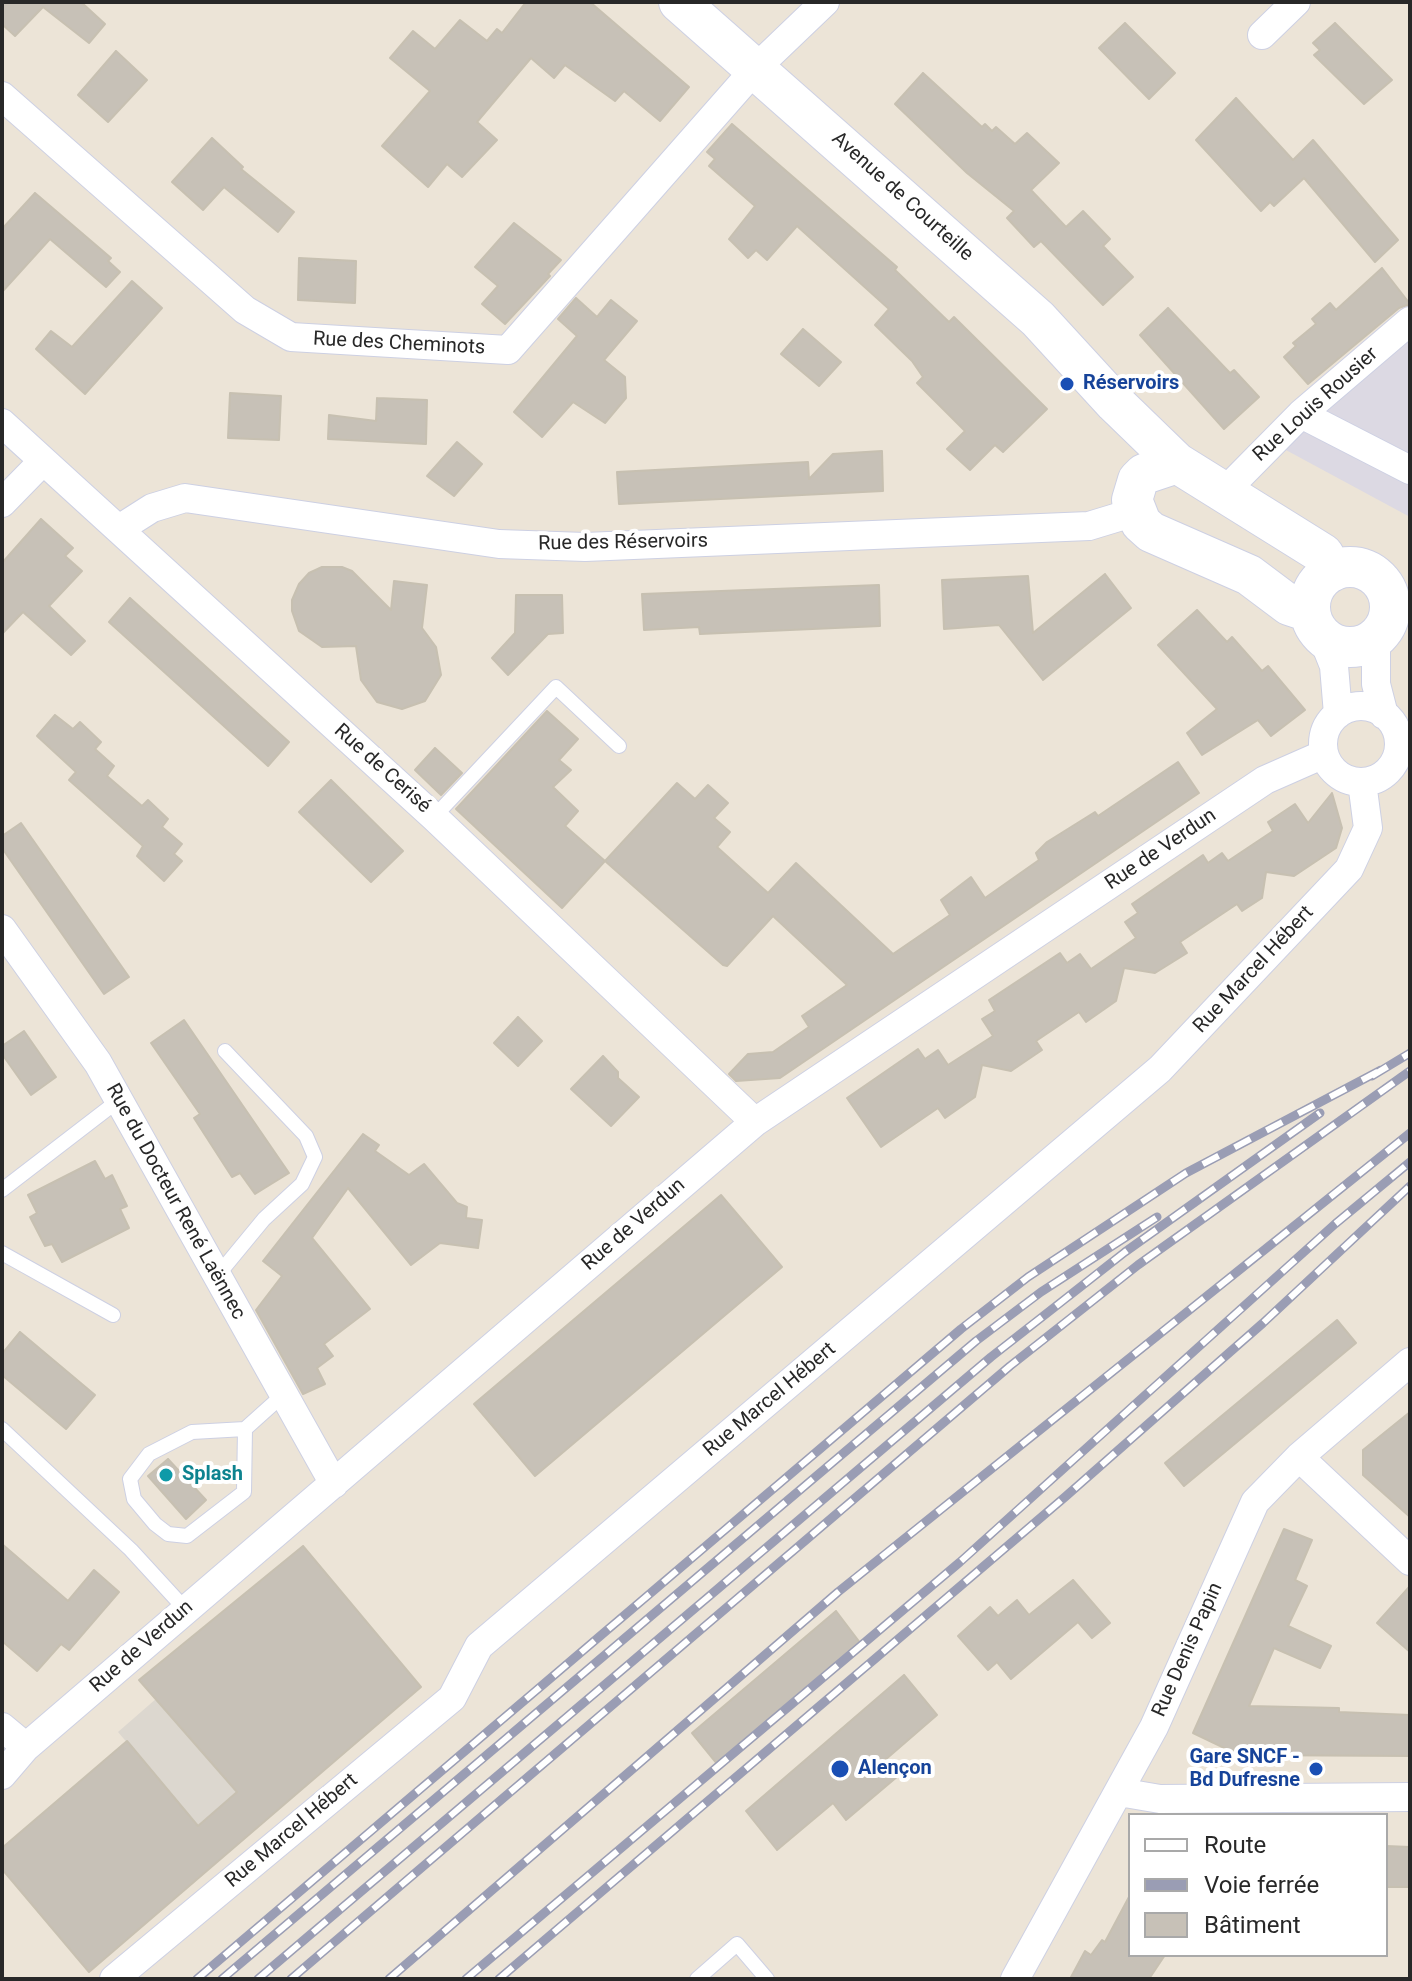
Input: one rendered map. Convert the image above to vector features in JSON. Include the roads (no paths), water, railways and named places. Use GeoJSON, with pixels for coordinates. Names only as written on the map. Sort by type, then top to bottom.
{"type":"FeatureCollection","features":[{"type":"Feature","properties":{"kind":"street","name":"Avenue de Courteille"},"geometry":{"type":"LineString","coordinates":[[679,2],[757,67],[1038,319],[1115,403],[1177,463],[1323,554],[1333,571]]}},
{"type":"Feature","properties":{"kind":"street"},"geometry":{"type":"LineString","coordinates":[[757,67],[825,2]]}},
{"type":"Feature","properties":{"kind":"street"},"geometry":{"type":"LineString","coordinates":[[1262,35],[1296,2]]}},
{"type":"Feature","properties":{"kind":"street","name":"Rue des Cheminots"},"geometry":{"type":"LineString","coordinates":[[2,96],[245,310],[291,337],[508,350],[757,67]]}},
{"type":"Feature","properties":{"kind":"street","name":"Rue Louis Rousier"},"geometry":{"type":"LineString","coordinates":[[1224,492],[1301,414],[1410,321]]}},
{"type":"Feature","properties":{"kind":"street","name":"Avenue de Courteille"},"geometry":{"type":"LineString","coordinates":[[1115,403],[1136,496]]}},
{"type":"Feature","properties":{"kind":"street"},"geometry":{"type":"LineString","coordinates":[[1301,414],[1410,470]]}},
{"type":"Feature","properties":{"kind":"street","name":"Rue de Cerisé"},"geometry":{"type":"LineString","coordinates":[[2,423],[434,817],[755,1122]]}},
{"type":"Feature","properties":{"kind":"street"},"geometry":{"type":"LineString","coordinates":[[2,503],[43,461]]}},
{"type":"Feature","properties":{"kind":"street"},"geometry":{"type":"LineString","coordinates":[[1177,463],[1144,474],[1136,496],[1151,532],[1249,575],[1289,605],[1316,624],[1348,647],[1360,646],[1376,637],[1388,621],[1399,594],[1375,575],[1351,566],[1333,571],[1318,582],[1312,593],[1316,624],[1334,666],[1338,714]]}},
{"type":"Feature","properties":{"kind":"street","name":"Rue des Réservoirs"},"geometry":{"type":"LineString","coordinates":[[119,529],[152,508],[185,498],[499,544],[585,547],[1089,526],[1136,496]]}},
{"type":"Feature","properties":{"kind":"street"},"geometry":{"type":"LineString","coordinates":[[1376,637],[1376,684],[1384,715],[1396,733],[1397,754],[1384,774],[1362,782],[1338,775],[1324,754],[1325,731],[1338,714],[1356,706],[1384,715]]}},
{"type":"Feature","properties":{"kind":"street","name":"Rue de Verdun"},"geometry":{"type":"LineString","coordinates":[[2,1775],[26,1747],[755,1122],[1265,780],[1324,754]]}},
{"type":"Feature","properties":{"kind":"street","name":"Rue Marcel Hébert"},"geometry":{"type":"LineString","coordinates":[[114,1979],[452,1698],[483,1643],[1160,1069],[1349,869],[1368,828],[1362,782]]}},
{"type":"Feature","properties":{"kind":"street","name":"Rue du Docteur René Laënnec"},"geometry":{"type":"LineString","coordinates":[[2,929],[98,1063],[334,1484]]}},
{"type":"Feature","properties":{"kind":"street","name":"Rue Denis Papin"},"geometry":{"type":"LineString","coordinates":[[1015,1979],[1154,1727],[1248,1513],[1299,1457],[1410,1362]]}},
{"type":"Feature","properties":{"kind":"street"},"geometry":{"type":"LineString","coordinates":[[1299,1457],[1410,1561]]}},
{"type":"Feature","properties":{"kind":"street"},"geometry":{"type":"LineString","coordinates":[[2,1727],[26,1747]]}},
{"type":"Feature","properties":{"kind":"street"},"geometry":{"type":"LineString","coordinates":[[1119,1792],[1160,1799],[1410,1797]]}},
{"type":"Feature","properties":{"kind":"lane"},"geometry":{"type":"LineString","coordinates":[[434,817],[556,687],[619,746]]}},
{"type":"Feature","properties":{"kind":"lane"},"geometry":{"type":"LineString","coordinates":[[217,1276],[264,1219],[302,1184],[315,1157],[306,1136],[225,1051]]}},
{"type":"Feature","properties":{"kind":"lane"},"geometry":{"type":"LineString","coordinates":[[2,1190],[119,1100]]}},
{"type":"Feature","properties":{"kind":"lane"},"geometry":{"type":"LineString","coordinates":[[2,1253],[113,1315]]}},
{"type":"Feature","properties":{"kind":"lane"},"geometry":{"type":"LineString","coordinates":[[245,1429],[244,1492],[187,1536],[168,1534],[134,1499],[130,1479],[149,1454],[192,1432],[245,1429],[284,1394]]}},
{"type":"Feature","properties":{"kind":"lane"},"geometry":{"type":"LineString","coordinates":[[2,1429],[131,1550],[186,1610]]}},
{"type":"Feature","properties":{"kind":"lane"},"geometry":{"type":"LineString","coordinates":[[697,1979],[737,1944],[767,1979]]}},
{"type":"Feature","properties":{"kind":"railway"},"geometry":{"type":"LineString","coordinates":[[1372,1076],[1410,1053]]}},
{"type":"Feature","properties":{"kind":"railway"},"geometry":{"type":"LineString","coordinates":[[197,1979],[961,1329],[1028,1277],[1186,1173],[1381,1070]]}},
{"type":"Feature","properties":{"kind":"railway"},"geometry":{"type":"LineString","coordinates":[[291,1979],[1010,1366],[1138,1265],[1410,1071]]}},
{"type":"Feature","properties":{"kind":"railway"},"geometry":{"type":"LineString","coordinates":[[258,1979],[991,1357],[1125,1252],[1320,1113]]}},
{"type":"Feature","properties":{"kind":"railway"},"geometry":{"type":"LineString","coordinates":[[389,1979],[838,1592],[1410,1133]]}},
{"type":"Feature","properties":{"kind":"railway"},"geometry":{"type":"LineString","coordinates":[[466,1979],[960,1562],[1335,1224],[1410,1162]]}},
{"type":"Feature","properties":{"kind":"railway"},"geometry":{"type":"LineString","coordinates":[[499,1979],[1065,1497],[1263,1323],[1410,1186]]}},
{"type":"Feature","properties":{"kind":"railway"},"geometry":{"type":"LineString","coordinates":[[222,1979],[976,1341],[1041,1292],[1157,1217]]}},
{"type":"Feature","properties":{"kind":"place","name":"Réservoirs"},"geometry":{"type":"Point","coordinates":[1067,384]}},
{"type":"Feature","properties":{"kind":"place","name":"Splash"},"geometry":{"type":"Point","coordinates":[166,1475]}},
{"type":"Feature","properties":{"kind":"place","name":"Alençon"},"geometry":{"type":"Point","coordinates":[840,1769]}},
{"type":"Feature","properties":{"kind":"place","name":"Gare SNCF - Bd Dufresne"},"geometry":{"type":"Point","coordinates":[1316,1769]}}]}
